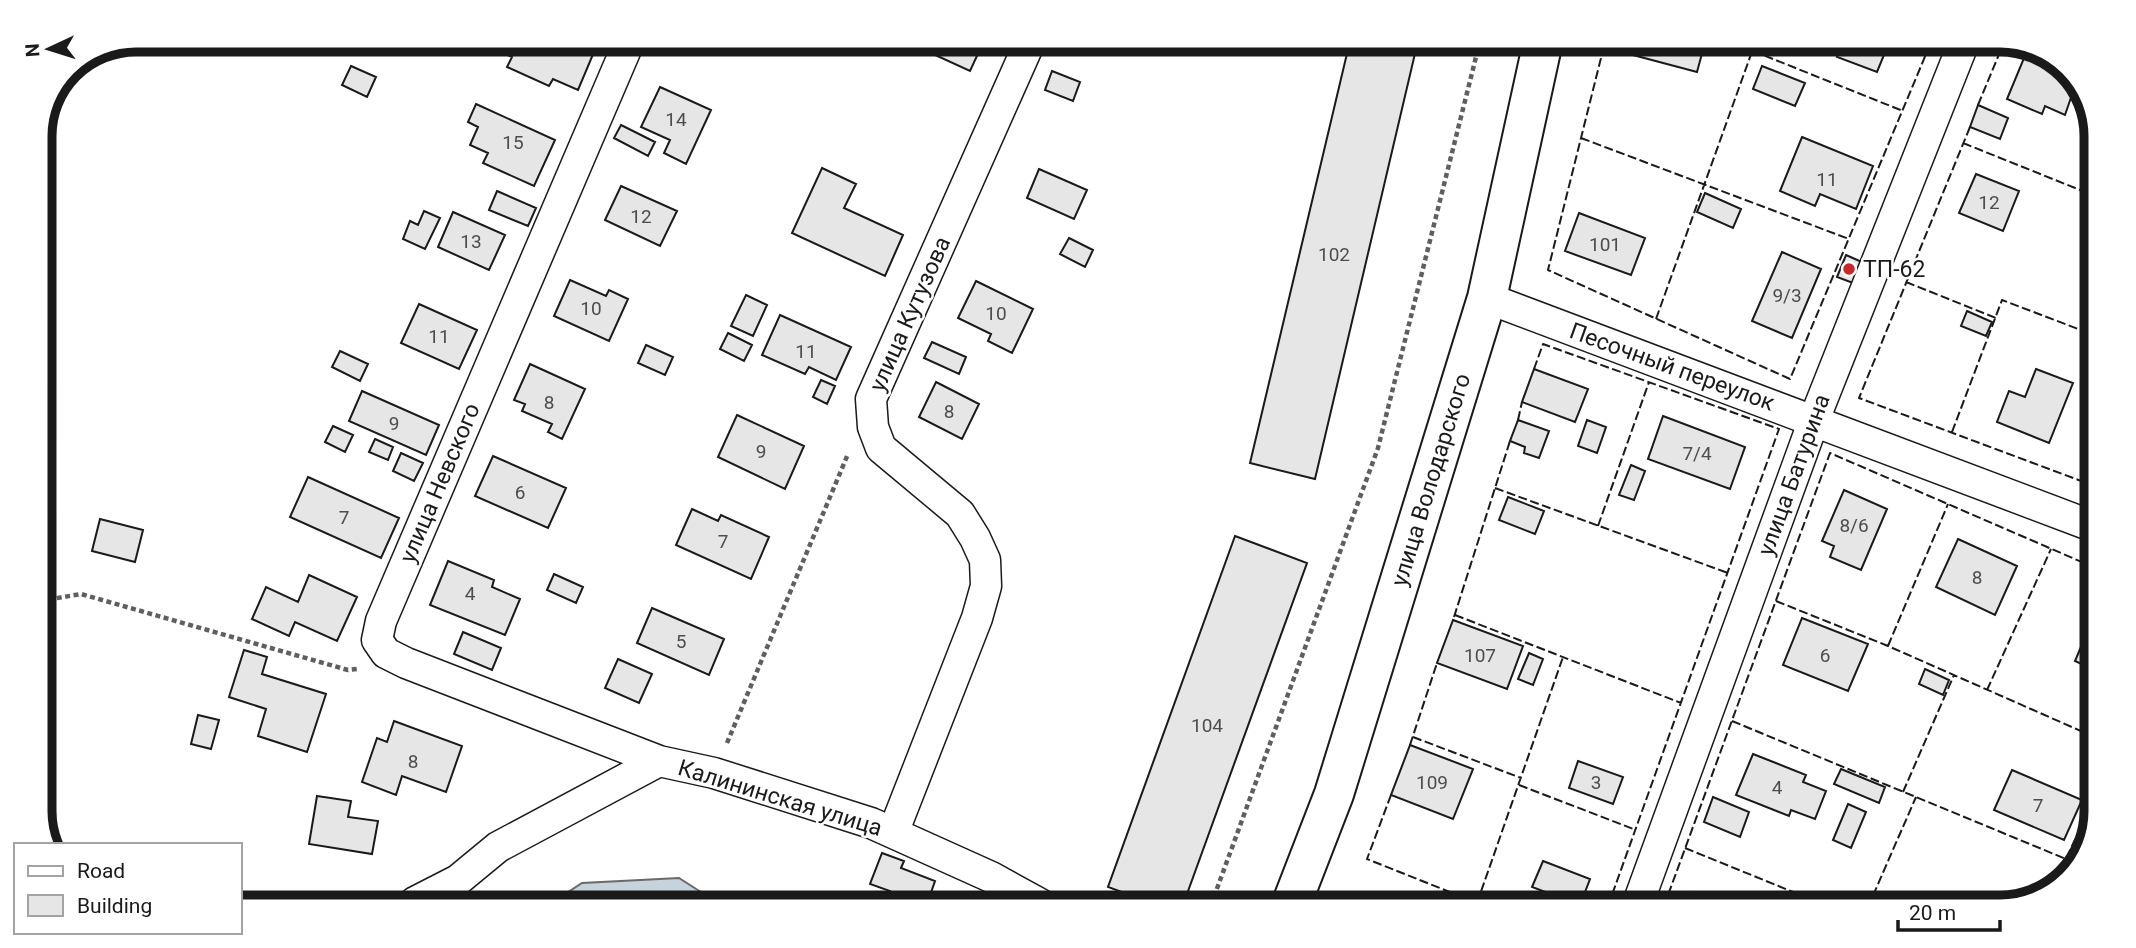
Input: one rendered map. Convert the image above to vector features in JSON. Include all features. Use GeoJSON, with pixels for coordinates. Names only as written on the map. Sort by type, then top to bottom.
{"type":"FeatureCollection","features":[{"type":"Feature","properties":{"kind":"main road","name":"улица Володарского"},"geometry":{"type":"LineString","coordinates":[[1295,895],[1334,794],[1487,298],[1540,53]]}},
{"type":"Feature","properties":{"kind":"street","name":"улица Невского"},"geometry":{"type":"LineString","coordinates":[[386,653],[377,640],[380,621],[624,53]]}},
{"type":"Feature","properties":{"kind":"street","name":"улица Кутузова"},"geometry":{"type":"LineString","coordinates":[[892,833],[977,618],[986,586],[985,560],[960,514],[881,447],[873,427],[871,399],[1025,53]]}},
{"type":"Feature","properties":{"kind":"street","name":"улица Батурина"},"geometry":{"type":"LineString","coordinates":[[1640,895],[1814,419],[1960,53]]}},
{"type":"Feature","properties":{"kind":"street","name":"Песочный переулок"},"geometry":{"type":"LineString","coordinates":[[1487,298],[2084,523]]}},
{"type":"Feature","properties":{"kind":"street"},"geometry":{"type":"LineString","coordinates":[[386,653],[659,761]]}},
{"type":"Feature","properties":{"kind":"street","name":"Калининская улица"},"geometry":{"type":"LineString","coordinates":[[429,895],[458,880],[498,847],[659,761],[714,773],[892,833],[991,877],[1024,895]]}},
{"type":"Feature","properties":{"kind":"path"},"geometry":{"type":"LineString","coordinates":[[1216,895],[1378,448],[1477,53]]}},
{"type":"Feature","properties":{"kind":"path"},"geometry":{"type":"LineString","coordinates":[[714,773],[850,451]]}},
{"type":"Feature","properties":{"kind":"path"},"geometry":{"type":"LineString","coordinates":[[53,599],[81,594],[348,670],[363,668],[386,653]]}},
{"type":"Feature","properties":{"kind":"shaded area"},"geometry":{"type":"Polygon","coordinates":[[[679,878],[706,895],[564,895],[582,883],[679,878]]]}},
{"type":"Feature","properties":{"kind":"building"},"geometry":{"type":"Polygon","coordinates":[[[503,53],[594,53],[578,90],[553,79],[549,86],[507,67],[512,57],[503,53]]]}},
{"type":"Feature","properties":{"kind":"building"},"geometry":{"type":"Polygon","coordinates":[[[931,53],[978,53],[970,71],[931,53]]]}},
{"type":"Feature","properties":{"kind":"building"},"geometry":{"type":"Polygon","coordinates":[[[1347,53],[1415,53],[1315,479],[1250,463],[1347,53]]]}},
{"type":"Feature","properties":{"kind":"building"},"geometry":{"type":"Polygon","coordinates":[[[1626,53],[1702,53],[1697,72],[1626,53]]]}},
{"type":"Feature","properties":{"kind":"building"},"geometry":{"type":"Polygon","coordinates":[[[1838,53],[1885,53],[1877,72],[1837,57],[1838,53]]]}},
{"type":"Feature","properties":{"kind":"building"},"geometry":{"type":"Polygon","coordinates":[[[2024,58],[2051,70],[2072,95],[2065,115],[2045,106],[2042,114],[2007,99],[2024,58]]]}},
{"type":"Feature","properties":{"kind":"building"},"geometry":{"type":"Polygon","coordinates":[[[351,66],[376,77],[367,97],[342,85],[351,66]]]}},
{"type":"Feature","properties":{"kind":"building"},"geometry":{"type":"Polygon","coordinates":[[[1762,66],[1805,83],[1795,106],[1753,89],[1762,66]]]}},
{"type":"Feature","properties":{"kind":"building"},"geometry":{"type":"Polygon","coordinates":[[[1052,71],[1080,82],[1073,101],[1045,90],[1052,71]]]}},
{"type":"Feature","properties":{"kind":"building"},"geometry":{"type":"Polygon","coordinates":[[[660,87],[711,110],[686,164],[664,153],[670,140],[641,127],[660,87]]]}},
{"type":"Feature","properties":{"kind":"building"},"geometry":{"type":"Polygon","coordinates":[[[476,104],[555,140],[534,186],[483,163],[488,153],[470,145],[478,127],[468,122],[476,104]]]}},
{"type":"Feature","properties":{"kind":"building"},"geometry":{"type":"Polygon","coordinates":[[[1978,105],[2008,118],[2000,139],[1970,127],[1978,105]]]}},
{"type":"Feature","properties":{"kind":"building"},"geometry":{"type":"Polygon","coordinates":[[[621,125],[655,142],[648,156],[614,138],[621,125]]]}},
{"type":"Feature","properties":{"kind":"building"},"geometry":{"type":"Polygon","coordinates":[[[1802,137],[1873,166],[1856,209],[1820,194],[1815,206],[1780,191],[1802,137]]]}},
{"type":"Feature","properties":{"kind":"building"},"geometry":{"type":"Polygon","coordinates":[[[822,168],[856,184],[844,208],[903,235],[885,276],[792,233],[822,168]]]}},
{"type":"Feature","properties":{"kind":"building"},"geometry":{"type":"Polygon","coordinates":[[[1039,169],[1087,190],[1074,219],[1027,198],[1039,169]]]}},
{"type":"Feature","properties":{"kind":"building"},"geometry":{"type":"Polygon","coordinates":[[[1976,174],[2019,191],[2003,231],[1959,213],[1976,174]]]}},
{"type":"Feature","properties":{"kind":"building"},"geometry":{"type":"Polygon","coordinates":[[[621,186],[677,211],[660,246],[605,220],[621,186]]]}},
{"type":"Feature","properties":{"kind":"building"},"geometry":{"type":"Polygon","coordinates":[[[497,191],[536,208],[528,226],[489,210],[497,191]]]}},
{"type":"Feature","properties":{"kind":"building"},"geometry":{"type":"Polygon","coordinates":[[[1705,193],[1741,209],[1733,228],[1697,212],[1705,193]]]}},
{"type":"Feature","properties":{"kind":"building"},"geometry":{"type":"Polygon","coordinates":[[[424,211],[440,218],[425,249],[403,239],[410,221],[418,225],[424,211]]]}},
{"type":"Feature","properties":{"kind":"building"},"geometry":{"type":"Polygon","coordinates":[[[453,212],[505,235],[489,270],[438,247],[453,212]]]}},
{"type":"Feature","properties":{"kind":"building"},"geometry":{"type":"Polygon","coordinates":[[[1579,213],[1645,238],[1631,275],[1565,251],[1579,213]]]}},
{"type":"Feature","properties":{"kind":"building"},"geometry":{"type":"Polygon","coordinates":[[[1069,238],[1093,250],[1085,267],[1060,254],[1069,238]]]}},
{"type":"Feature","properties":{"kind":"building"},"geometry":{"type":"Polygon","coordinates":[[[1782,252],[1821,269],[1792,338],[1752,321],[1782,252]]]}},
{"type":"Feature","properties":{"kind":"building","name":"ТП-62"},"geometry":{"type":"Polygon","coordinates":[[[1846,255],[1862,262],[1853,283],[1837,277],[1846,255]]]}},
{"type":"Feature","properties":{"kind":"building"},"geometry":{"type":"Polygon","coordinates":[[[570,280],[606,296],[609,290],[628,299],[609,341],[554,316],[570,280]]]}},
{"type":"Feature","properties":{"kind":"building"},"geometry":{"type":"Polygon","coordinates":[[[976,281],[1033,309],[1012,353],[988,341],[991,334],[958,318],[976,281]]]}},
{"type":"Feature","properties":{"kind":"building"},"geometry":{"type":"Polygon","coordinates":[[[746,295],[767,305],[753,336],[731,326],[746,295]]]}},
{"type":"Feature","properties":{"kind":"building"},"geometry":{"type":"Polygon","coordinates":[[[419,304],[477,330],[459,369],[401,343],[419,304]]]}},
{"type":"Feature","properties":{"kind":"building"},"geometry":{"type":"Polygon","coordinates":[[[1967,311],[1992,322],[1986,336],[1961,326],[1967,311]]]}},
{"type":"Feature","properties":{"kind":"building"},"geometry":{"type":"Polygon","coordinates":[[[780,315],[851,347],[836,380],[809,367],[805,374],[762,355],[780,315]]]}},
{"type":"Feature","properties":{"kind":"building"},"geometry":{"type":"Polygon","coordinates":[[[728,333],[752,345],[744,361],[720,349],[728,333]]]}},
{"type":"Feature","properties":{"kind":"building"},"geometry":{"type":"Polygon","coordinates":[[[932,342],[966,357],[959,374],[924,358],[932,342]]]}},
{"type":"Feature","properties":{"kind":"building"},"geometry":{"type":"Polygon","coordinates":[[[646,345],[673,357],[665,375],[638,363],[646,345]]]}},
{"type":"Feature","properties":{"kind":"building"},"geometry":{"type":"Polygon","coordinates":[[[340,351],[368,364],[360,381],[332,367],[340,351]]]}},
{"type":"Feature","properties":{"kind":"building"},"geometry":{"type":"Polygon","coordinates":[[[530,364],[585,389],[562,439],[548,432],[552,424],[522,411],[525,404],[514,400],[530,364]]]}},
{"type":"Feature","properties":{"kind":"building"},"geometry":{"type":"Polygon","coordinates":[[[1534,369],[1588,389],[1575,422],[1522,402],[1534,369]]]}},
{"type":"Feature","properties":{"kind":"building"},"geometry":{"type":"Polygon","coordinates":[[[2036,369],[2073,383],[2049,443],[1997,422],[2009,391],[2025,397],[2036,369]]]}},
{"type":"Feature","properties":{"kind":"building"},"geometry":{"type":"Polygon","coordinates":[[[821,380],[835,386],[827,404],[813,397],[821,380]]]}},
{"type":"Feature","properties":{"kind":"building"},"geometry":{"type":"Polygon","coordinates":[[[936,382],[979,404],[962,439],[919,417],[936,382]]]}},
{"type":"Feature","properties":{"kind":"building"},"geometry":{"type":"Polygon","coordinates":[[[362,391],[439,425],[426,455],[349,421],[362,391]]]}},
{"type":"Feature","properties":{"kind":"building"},"geometry":{"type":"Polygon","coordinates":[[[737,415],[804,446],[785,489],[718,457],[737,415]]]}},
{"type":"Feature","properties":{"kind":"building"},"geometry":{"type":"Polygon","coordinates":[[[1663,416],[1745,447],[1730,489],[1648,459],[1663,416]]]}},
{"type":"Feature","properties":{"kind":"building"},"geometry":{"type":"Polygon","coordinates":[[[1518,420],[1549,431],[1539,458],[1524,453],[1525,447],[1510,441],[1518,420]]]}},
{"type":"Feature","properties":{"kind":"building"},"geometry":{"type":"Polygon","coordinates":[[[1587,420],[1606,427],[1597,453],[1578,446],[1587,420]]]}},
{"type":"Feature","properties":{"kind":"building"},"geometry":{"type":"Polygon","coordinates":[[[333,426],[353,435],[345,452],[325,442],[333,426]]]}},
{"type":"Feature","properties":{"kind":"building"},"geometry":{"type":"Polygon","coordinates":[[[375,439],[393,447],[388,460],[369,452],[375,439]]]}},
{"type":"Feature","properties":{"kind":"building"},"geometry":{"type":"Polygon","coordinates":[[[401,453],[423,463],[414,481],[393,471],[401,453]]]}},
{"type":"Feature","properties":{"kind":"building"},"geometry":{"type":"Polygon","coordinates":[[[493,456],[566,488],[548,528],[475,496],[493,456]]]}},
{"type":"Feature","properties":{"kind":"building"},"geometry":{"type":"Polygon","coordinates":[[[1631,465],[1645,471],[1634,500],[1619,495],[1631,465]]]}},
{"type":"Feature","properties":{"kind":"building"},"geometry":{"type":"Polygon","coordinates":[[[308,477],[399,518],[381,558],[290,517],[308,477]]]}},
{"type":"Feature","properties":{"kind":"building"},"geometry":{"type":"Polygon","coordinates":[[[1844,490],[1887,509],[1861,570],[1830,557],[1834,546],[1822,541],[1844,490]]]}},
{"type":"Feature","properties":{"kind":"building"},"geometry":{"type":"Polygon","coordinates":[[[1508,497],[1544,511],[1535,534],[1499,520],[1508,497]]]}},
{"type":"Feature","properties":{"kind":"building"},"geometry":{"type":"Polygon","coordinates":[[[692,509],[718,521],[721,515],[769,537],[751,579],[676,545],[692,509]]]}},
{"type":"Feature","properties":{"kind":"building"},"geometry":{"type":"Polygon","coordinates":[[[100,519],[143,530],[135,562],[92,551],[100,519]]]}},
{"type":"Feature","properties":{"kind":"building"},"geometry":{"type":"Polygon","coordinates":[[[1235,536],[1307,563],[1187,895],[1130,895],[1108,887],[1235,536]]]}},
{"type":"Feature","properties":{"kind":"building"},"geometry":{"type":"Polygon","coordinates":[[[1958,539],[2017,566],[1995,615],[1936,587],[1958,539]]]}},
{"type":"Feature","properties":{"kind":"building"},"geometry":{"type":"Polygon","coordinates":[[[448,561],[494,580],[492,587],[520,599],[505,635],[430,605],[448,561]]]}},
{"type":"Feature","properties":{"kind":"building"},"geometry":{"type":"Polygon","coordinates":[[[554,574],[583,587],[576,603],[547,590],[554,574]]]}},
{"type":"Feature","properties":{"kind":"building"},"geometry":{"type":"Polygon","coordinates":[[[309,575],[357,597],[337,641],[295,622],[289,636],[252,619],[266,587],[298,602],[309,575]]]}},
{"type":"Feature","properties":{"kind":"building"},"geometry":{"type":"Polygon","coordinates":[[[652,608],[724,639],[709,675],[637,643],[652,608]]]}},
{"type":"Feature","properties":{"kind":"building"},"geometry":{"type":"Polygon","coordinates":[[[1802,618],[1868,644],[1848,691],[1783,665],[1802,618]]]}},
{"type":"Feature","properties":{"kind":"building"},"geometry":{"type":"Polygon","coordinates":[[[1453,620],[1523,646],[1507,689],[1437,663],[1453,620]]]}},
{"type":"Feature","properties":{"kind":"building"},"geometry":{"type":"Polygon","coordinates":[[[463,632],[501,648],[492,670],[454,654],[463,632]]]}},
{"type":"Feature","properties":{"kind":"building"},"geometry":{"type":"Polygon","coordinates":[[[2084,640],[2084,665],[2075,661],[2084,640]]]}},
{"type":"Feature","properties":{"kind":"building"},"geometry":{"type":"Polygon","coordinates":[[[244,650],[267,657],[262,674],[326,694],[307,752],[258,736],[266,709],[229,697],[244,650]]]}},
{"type":"Feature","properties":{"kind":"building"},"geometry":{"type":"Polygon","coordinates":[[[1529,653],[1543,659],[1533,685],[1518,679],[1529,653]]]}},
{"type":"Feature","properties":{"kind":"building"},"geometry":{"type":"Polygon","coordinates":[[[618,659],[652,674],[639,703],[605,688],[618,659]]]}},
{"type":"Feature","properties":{"kind":"building"},"geometry":{"type":"Polygon","coordinates":[[[1925,669],[1949,680],[1943,695],[1919,684],[1925,669]]]}},
{"type":"Feature","properties":{"kind":"building"},"geometry":{"type":"Polygon","coordinates":[[[198,715],[219,720],[211,749],[191,744],[198,715]]]}},
{"type":"Feature","properties":{"kind":"building"},"geometry":{"type":"Polygon","coordinates":[[[394,721],[462,746],[446,792],[402,776],[396,795],[362,782],[377,738],[387,742],[394,721]]]}},
{"type":"Feature","properties":{"kind":"building"},"geometry":{"type":"Polygon","coordinates":[[[1410,745],[1473,769],[1453,819],[1391,795],[1410,745]]]}},
{"type":"Feature","properties":{"kind":"building"},"geometry":{"type":"Polygon","coordinates":[[[1753,754],[1806,775],[1803,782],[1826,791],[1815,819],[1791,810],[1789,816],[1736,795],[1753,754]]]}},
{"type":"Feature","properties":{"kind":"building"},"geometry":{"type":"Polygon","coordinates":[[[1578,761],[1623,777],[1613,804],[1569,788],[1578,761]]]}},
{"type":"Feature","properties":{"kind":"building"},"geometry":{"type":"Polygon","coordinates":[[[1841,769],[1885,787],[1879,803],[1834,784],[1841,769]]]}},
{"type":"Feature","properties":{"kind":"building"},"geometry":{"type":"Polygon","coordinates":[[[2012,770],[2082,800],[2064,840],[1994,810],[2012,770]]]}},
{"type":"Feature","properties":{"kind":"building"},"geometry":{"type":"Polygon","coordinates":[[[317,796],[351,801],[348,817],[378,821],[372,854],[309,844],[317,796]]]}},
{"type":"Feature","properties":{"kind":"building"},"geometry":{"type":"Polygon","coordinates":[[[1713,797],[1749,812],[1740,837],[1704,822],[1713,797]]]}},
{"type":"Feature","properties":{"kind":"building"},"geometry":{"type":"Polygon","coordinates":[[[1848,804],[1866,812],[1851,848],[1833,840],[1848,804]]]}},
{"type":"Feature","properties":{"kind":"building"},"geometry":{"type":"Polygon","coordinates":[[[882,853],[904,861],[901,868],[935,881],[930,895],[888,895],[890,891],[870,884],[882,853]]]}},
{"type":"Feature","properties":{"kind":"building"},"geometry":{"type":"Polygon","coordinates":[[[1543,861],[1590,879],[1584,895],[1553,895],[1532,887],[1543,861]]]}},
{"type":"Feature","properties":{"kind":"fence"},"geometry":{"type":"LineString","coordinates":[[1602,53],[1548,270],[1790,379],[1926,53]]}},
{"type":"Feature","properties":{"kind":"fence"},"geometry":{"type":"LineString","coordinates":[[1656,319],[1751,53]]}},
{"type":"Feature","properties":{"kind":"fence"},"geometry":{"type":"LineString","coordinates":[[1758,53],[1903,111]]}},
{"type":"Feature","properties":{"kind":"fence"},"geometry":{"type":"LineString","coordinates":[[1978,105],[2000,53]]}},
{"type":"Feature","properties":{"kind":"fence"},"geometry":{"type":"LineString","coordinates":[[1970,127],[1859,398],[2084,482]]}},
{"type":"Feature","properties":{"kind":"fence"},"geometry":{"type":"LineString","coordinates":[[1581,138],[1849,239]]}},
{"type":"Feature","properties":{"kind":"fence"},"geometry":{"type":"LineString","coordinates":[[1963,143],[2083,191]]}},
{"type":"Feature","properties":{"kind":"fence"},"geometry":{"type":"LineString","coordinates":[[1906,282],[1996,318]]}},
{"type":"Feature","properties":{"kind":"fence"},"geometry":{"type":"LineString","coordinates":[[1952,432],[2002,300],[2083,331]]}},
{"type":"Feature","properties":{"kind":"fence"},"geometry":{"type":"LineString","coordinates":[[2081,330],[2083,325]]}},
{"type":"Feature","properties":{"kind":"fence"},"geometry":{"type":"LineString","coordinates":[[1534,369],[1543,344],[1779,429],[1612,895]]}},
{"type":"Feature","properties":{"kind":"fence"},"geometry":{"type":"LineString","coordinates":[[1598,526],[1649,382]]}},
{"type":"Feature","properties":{"kind":"fence"},"geometry":{"type":"LineString","coordinates":[[1518,420],[1522,402]]}},
{"type":"Feature","properties":{"kind":"fence"},"geometry":{"type":"LineString","coordinates":[[1454,617],[1510,441]]}},
{"type":"Feature","properties":{"kind":"fence"},"geometry":{"type":"LineString","coordinates":[[1668,895],[1830,453],[2084,563]]}},
{"type":"Feature","properties":{"kind":"fence"},"geometry":{"type":"LineString","coordinates":[[1495,488],[1728,573]]}},
{"type":"Feature","properties":{"kind":"fence"},"geometry":{"type":"LineString","coordinates":[[1888,646],[1948,504]]}},
{"type":"Feature","properties":{"kind":"fence"},"geometry":{"type":"LineString","coordinates":[[1987,690],[2051,549]]}},
{"type":"Feature","properties":{"kind":"fence"},"geometry":{"type":"LineString","coordinates":[[1776,601],[1888,646],[2084,732]]}},
{"type":"Feature","properties":{"kind":"fence"},"geometry":{"type":"LineString","coordinates":[[1455,615],[1681,703]]}},
{"type":"Feature","properties":{"kind":"fence"},"geometry":{"type":"LineString","coordinates":[[1480,895],[1563,657]]}},
{"type":"Feature","properties":{"kind":"fence"},"geometry":{"type":"LineString","coordinates":[[1410,745],[1437,663]]}},
{"type":"Feature","properties":{"kind":"fence"},"geometry":{"type":"LineString","coordinates":[[1903,792],[1954,675]]}},
{"type":"Feature","properties":{"kind":"fence"},"geometry":{"type":"LineString","coordinates":[[1732,721],[2066,859]]}},
{"type":"Feature","properties":{"kind":"fence"},"geometry":{"type":"LineString","coordinates":[[1413,737],[1521,778]]}},
{"type":"Feature","properties":{"kind":"fence"},"geometry":{"type":"LineString","coordinates":[[1519,785],[1636,830]]}},
{"type":"Feature","properties":{"kind":"fence"},"geometry":{"type":"LineString","coordinates":[[1391,795],[1367,859],[1457,895]]}},
{"type":"Feature","properties":{"kind":"fence"},"geometry":{"type":"LineString","coordinates":[[1873,895],[1916,797]]}},
{"type":"Feature","properties":{"kind":"fence"},"geometry":{"type":"LineString","coordinates":[[2062,868],[2083,823]]}},
{"type":"Feature","properties":{"kind":"fence"},"geometry":{"type":"LineString","coordinates":[[1685,848],[1801,895]]}},
{"type":"Feature","properties":{"kind":"place","name":"ТП-62"},"geometry":{"type":"Point","coordinates":[1849,269]}}]}
